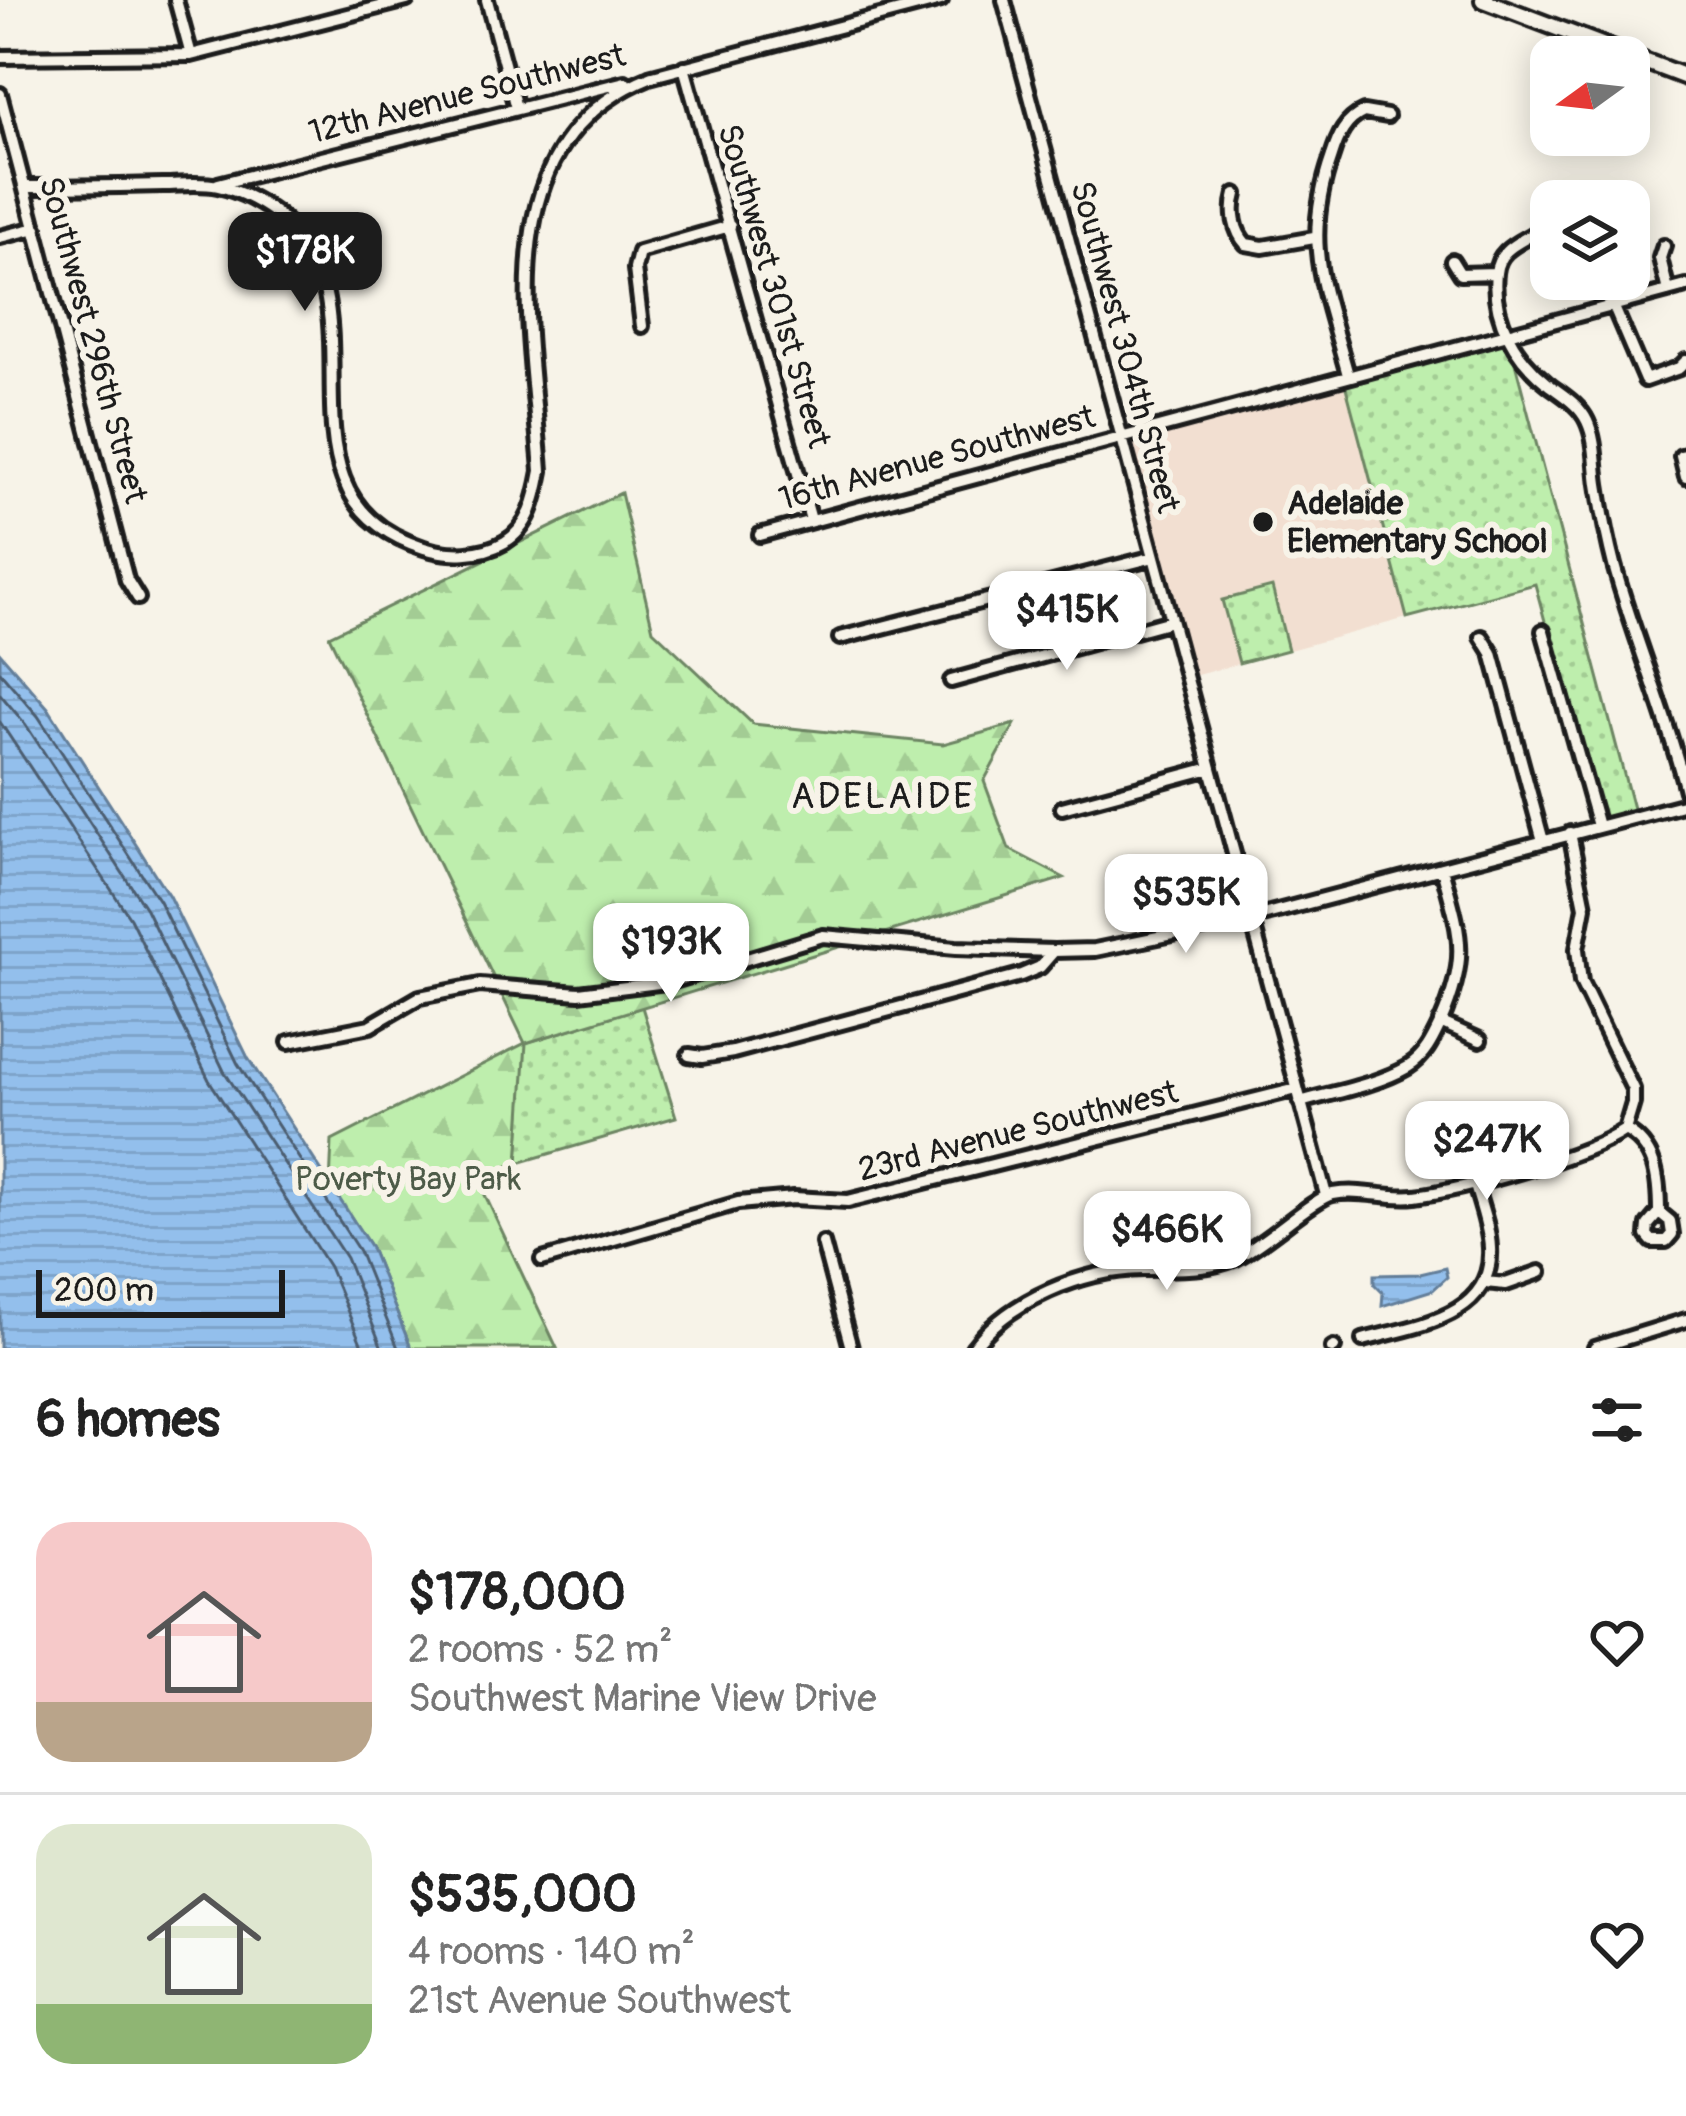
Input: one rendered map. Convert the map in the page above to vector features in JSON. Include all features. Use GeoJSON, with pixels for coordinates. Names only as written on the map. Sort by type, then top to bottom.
{"type":"FeatureCollection","features":[{"type":"Feature","properties":{"kind":"main road"},"geometry":{"type":"LineString","coordinates":[[1483,0],[1506,4],[1686,77]]}},
{"type":"Feature","properties":{"kind":"street"},"geometry":{"type":"LineString","coordinates":[[176,0],[191,55]]}},
{"type":"Feature","properties":{"kind":"street"},"geometry":{"type":"LineString","coordinates":[[0,57],[191,55],[407,0]]}},
{"type":"Feature","properties":{"kind":"street"},"geometry":{"type":"LineString","coordinates":[[487,0],[516,108]]}},
{"type":"Feature","properties":{"kind":"street","name":"12th Avenue Southwest"},"geometry":{"type":"LineString","coordinates":[[215,184],[941,0]]}},
{"type":"Feature","properties":{"kind":"street","name":"Southwest 304th Street"},"geometry":{"type":"LineString","coordinates":[[1004,0],[1325,1195]]}},
{"type":"Feature","properties":{"kind":"street","name":"Southwest 301st Street"},"geometry":{"type":"LineString","coordinates":[[684,67],[811,520]]}},
{"type":"Feature","properties":{"kind":"street"},"geometry":{"type":"LineString","coordinates":[[25,188],[215,184],[271,209],[303,239],[326,294],[340,476],[351,500],[391,533],[452,554],[506,541],[518,531],[536,497],[541,471],[528,276],[531,235],[548,169],[588,112],[621,88],[652,76]]}},
{"type":"Feature","properties":{"kind":"street","name":"Southwest 296th Street"},"geometry":{"type":"LineString","coordinates":[[0,94],[128,580],[138,598]]}},
{"type":"Feature","properties":{"kind":"street"},"geometry":{"type":"LineString","coordinates":[[1348,375],[1315,238],[1318,205],[1342,131],[1360,113],[1376,111],[1387,116]]}},
{"type":"Feature","properties":{"kind":"street"},"geometry":{"type":"LineString","coordinates":[[1236,194],[1236,228],[1244,242],[1253,247],[1315,238]]}},
{"type":"Feature","properties":{"kind":"street"},"geometry":{"type":"LineString","coordinates":[[642,326],[634,269],[639,252],[730,226]]}},
{"type":"Feature","properties":{"kind":"street"},"geometry":{"type":"LineString","coordinates":[[0,237],[36,228]]}},
{"type":"Feature","properties":{"kind":"street"},"geometry":{"type":"LineString","coordinates":[[1530,237],[1505,252],[1496,273],[1507,333],[1522,360],[1576,405],[1590,430],[1612,561],[1686,791]]}},
{"type":"Feature","properties":{"kind":"street"},"geometry":{"type":"LineString","coordinates":[[1664,246],[1660,258],[1668,291]]}},
{"type":"Feature","properties":{"kind":"street"},"geometry":{"type":"LineString","coordinates":[[1452,261],[1464,275],[1496,273]]}},
{"type":"Feature","properties":{"kind":"street","name":"16th Avenue Southwest"},"geometry":{"type":"LineString","coordinates":[[760,536],[1686,286]]}},
{"type":"Feature","properties":{"kind":"street"},"geometry":{"type":"LineString","coordinates":[[1613,305],[1645,380],[1686,361]]}},
{"type":"Feature","properties":{"kind":"street"},"geometry":{"type":"LineString","coordinates":[[1683,456],[1686,477]]}},
{"type":"Feature","properties":{"kind":"street"},"geometry":{"type":"LineString","coordinates":[[840,638],[1154,557]]}},
{"type":"Feature","properties":{"kind":"street"},"geometry":{"type":"LineString","coordinates":[[951,681],[1171,621]]}},
{"type":"Feature","properties":{"kind":"street"},"geometry":{"type":"LineString","coordinates":[[1543,632],[1598,826]]}},
{"type":"Feature","properties":{"kind":"street"},"geometry":{"type":"LineString","coordinates":[[1482,638],[1492,653],[1543,841]]}},
{"type":"Feature","properties":{"kind":"street"},"geometry":{"type":"LineString","coordinates":[[1061,808],[1210,768]]}},
{"type":"Feature","properties":{"kind":"street"},"geometry":{"type":"LineString","coordinates":[[289,1042],[370,1026],[420,997],[480,985],[579,993],[674,982],[823,936],[968,949],[1097,950],[1251,919],[1686,804]]}},
{"type":"Feature","properties":{"kind":"street"},"geometry":{"type":"LineString","coordinates":[[973,1348],[1006,1314],[1070,1285],[1119,1272],[1203,1268],[1235,1258],[1325,1195],[1364,1191],[1414,1196],[1574,1154],[1625,1130],[1633,1089],[1589,1002],[1577,960],[1585,907],[1570,833]]}},
{"type":"Feature","properties":{"kind":"street","name":"23rd Avenue Southwest"},"geometry":{"type":"LineString","coordinates":[[542,1260],[738,1203],[794,1198],[848,1201],[1406,1068],[1430,1046],[1458,978],[1462,955],[1442,868]]}},
{"type":"Feature","properties":{"kind":"street"},"geometry":{"type":"LineString","coordinates":[[689,1055],[702,1058],[733,1052],[1021,975],[1054,951]]}},
{"type":"Feature","properties":{"kind":"street"},"geometry":{"type":"LineString","coordinates":[[1441,1022],[1480,1040]]}},
{"type":"Feature","properties":{"kind":"street"},"geometry":{"type":"LineString","coordinates":[[1625,1130],[1640,1138],[1652,1159],[1659,1212]]}},
{"type":"Feature","properties":{"kind":"street"},"geometry":{"type":"LineString","coordinates":[[1363,1340],[1454,1314],[1485,1282],[1490,1243],[1474,1182]]}},
{"type":"Feature","properties":{"kind":"street"},"geometry":{"type":"LineString","coordinates":[[823,1243],[851,1348]]}},
{"type":"Feature","properties":{"kind":"street"},"geometry":{"type":"LineString","coordinates":[[1485,1282],[1506,1284],[1540,1272]]}},
{"type":"Feature","properties":{"kind":"street"},"geometry":{"type":"LineString","coordinates":[[1595,1348],[1686,1320]]}},
{"type":"Feature","properties":{"kind":"shaded area","name":"Adelaide Elementary School"},"geometry":{"type":"Polygon","coordinates":[[[1343,376],[1407,618],[1186,678],[1121,436],[1343,376]]]}},
{"type":"Feature","properties":{"kind":"green space"},"geometry":{"type":"Polygon","coordinates":[[[1507,333],[1635,816],[1600,825],[1535,584],[1407,618],[1343,376],[1507,333]]]}},
{"type":"Feature","properties":{"kind":"green space","name":"Poverty Bay Park"},"geometry":{"type":"Polygon","coordinates":[[[621,493],[653,630],[753,724],[943,744],[1015,724],[984,781],[1009,849],[1064,878],[526,1043],[518,1163],[476,1176],[557,1348],[411,1348],[370,1246],[330,1185],[332,1141],[525,1043],[329,636],[621,493]]]}},
{"type":"Feature","properties":{"kind":"green space"},"geometry":{"type":"Polygon","coordinates":[[[1272,587],[1288,650],[1239,663],[1222,600],[1272,587]]]}},
{"type":"Feature","properties":{"kind":"green space"},"geometry":{"type":"Polygon","coordinates":[[[642,1007],[676,1117],[518,1163],[525,1043],[642,1007]]]}},
{"type":"Feature","properties":{"kind":"water"},"geometry":{"type":"Polygon","coordinates":[[[0,653],[48,708],[169,896],[248,1058],[370,1246],[411,1348],[0,1348],[0,653]]]}},
{"type":"Feature","properties":{"kind":"water"},"geometry":{"type":"Polygon","coordinates":[[[1445,1268],[1447,1277],[1433,1290],[1382,1306],[1383,1293],[1374,1284],[1374,1275],[1445,1268]]]}},
{"type":"Feature","properties":{"kind":"place","name":"Adelaide Elementary School"},"geometry":{"type":"Point","coordinates":[1263,522]}},
{"type":"Feature","properties":{"kind":"district","name":"ADELAIDE"},"geometry":{"type":"Point","coordinates":[883,796]}}]}
